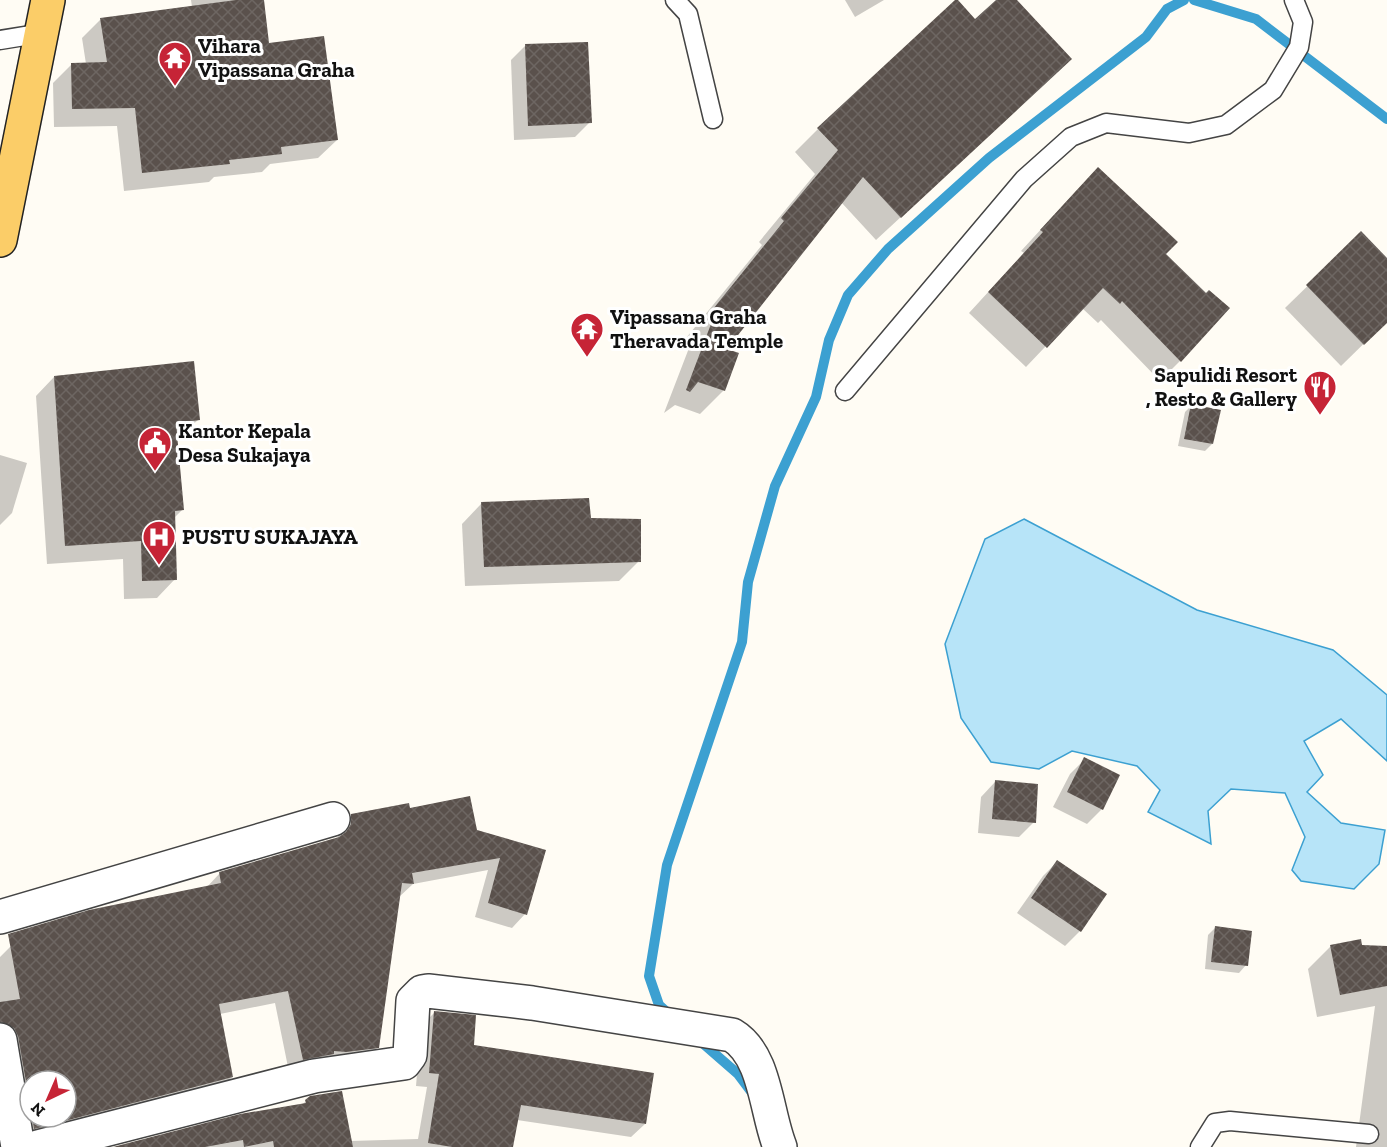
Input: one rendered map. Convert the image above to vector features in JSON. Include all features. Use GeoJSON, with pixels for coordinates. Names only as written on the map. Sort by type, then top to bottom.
{"type":"FeatureCollection","features":[{"type":"Feature","properties":{"kind":"main road"},"geometry":{"type":"LineString","coordinates":[[0,240],[48,0]]}},
{"type":"Feature","properties":{"kind":"street"},"geometry":{"type":"LineString","coordinates":[[0,917],[333,819]]}},
{"type":"Feature","properties":{"kind":"street"},"geometry":{"type":"LineString","coordinates":[[38,1147],[314,1076],[404,1063],[410,1055],[413,1000],[422,992],[428,991],[532,1003],[732,1035],[749,1049],[754,1059],[780,1147]]}},
{"type":"Feature","properties":{"kind":"street"},"geometry":{"type":"LineString","coordinates":[[0,1040],[18,1147]]}},
{"type":"Feature","properties":{"kind":"lane"},"geometry":{"type":"LineString","coordinates":[[675,0],[688,14],[713,119]]}},
{"type":"Feature","properties":{"kind":"lane"},"geometry":{"type":"LineString","coordinates":[[845,391],[1024,179],[1071,137],[1106,123],[1189,133],[1226,125],[1273,90],[1299,47],[1303,21],[1294,0]]}},
{"type":"Feature","properties":{"kind":"lane"},"geometry":{"type":"LineString","coordinates":[[0,40],[43,33]]}},
{"type":"Feature","properties":{"kind":"lane"},"geometry":{"type":"LineString","coordinates":[[1200,1147],[1215,1123],[1230,1121],[1369,1134]]}},
{"type":"Feature","properties":{"kind":"water"},"geometry":{"type":"Polygon","coordinates":[[[1024,519],[1197,610],[1333,650],[1387,695],[1387,761],[1341,719],[1304,741],[1323,775],[1307,792],[1341,823],[1385,830],[1379,864],[1354,889],[1301,881],[1292,870],[1305,837],[1285,793],[1231,789],[1208,811],[1211,844],[1148,812],[1160,790],[1137,766],[1072,751],[1039,769],[991,762],[961,718],[945,644],[985,539],[1024,519]]]}},
{"type":"Feature","properties":{"kind":"building"},"geometry":{"type":"Polygon","coordinates":[[[236,0],[264,0],[269,43],[324,36],[338,140],[281,147],[282,154],[229,160],[230,164],[142,173],[135,108],[72,109],[71,63],[107,62],[100,18],[236,0]]]}},
{"type":"Feature","properties":{"kind":"building"},"geometry":{"type":"Polygon","coordinates":[[[955,0],[958,0],[975,19],[996,0],[1017,0],[1072,59],[901,218],[863,177],[727,349],[739,353],[725,391],[698,382],[690,392],[686,390],[711,324],[705,319],[784,221],[781,218],[838,150],[817,128],[955,0]]]}},
{"type":"Feature","properties":{"kind":"building"},"geometry":{"type":"Polygon","coordinates":[[[588,42],[592,123],[528,126],[525,44],[588,42]]]}},
{"type":"Feature","properties":{"kind":"building"},"geometry":{"type":"Polygon","coordinates":[[[1098,167],[1178,242],[1166,254],[1206,293],[1209,290],[1230,308],[1181,362],[1122,301],[1120,304],[1103,288],[1047,348],[988,292],[1043,232],[1040,230],[1098,167]]]}},
{"type":"Feature","properties":{"kind":"building"},"geometry":{"type":"Polygon","coordinates":[[[1361,231],[1387,258],[1387,323],[1364,345],[1306,285],[1361,231]]]}},
{"type":"Feature","properties":{"kind":"building"},"geometry":{"type":"Polygon","coordinates":[[[194,361],[200,420],[176,423],[184,510],[175,511],[177,580],[142,581],[141,541],[65,546],[54,376],[194,361]]]}},
{"type":"Feature","properties":{"kind":"building"},"geometry":{"type":"Polygon","coordinates":[[[1191,404],[1221,410],[1213,444],[1184,439],[1191,404]]]}},
{"type":"Feature","properties":{"kind":"building"},"geometry":{"type":"Polygon","coordinates":[[[589,498],[591,518],[641,519],[641,562],[484,567],[481,502],[589,498]]]}},
{"type":"Feature","properties":{"kind":"building"},"geometry":{"type":"Polygon","coordinates":[[[1084,757],[1120,775],[1103,810],[1067,792],[1084,757]]]}},
{"type":"Feature","properties":{"kind":"building"},"geometry":{"type":"Polygon","coordinates":[[[995,780],[1038,784],[1036,823],[992,819],[995,780]]]}},
{"type":"Feature","properties":{"kind":"building"},"geometry":{"type":"Polygon","coordinates":[[[470,796],[477,830],[546,850],[527,915],[488,903],[500,858],[412,873],[414,884],[402,883],[379,1048],[334,1051],[334,1054],[303,1060],[288,991],[219,1004],[233,1077],[78,1118],[78,1069],[24,1069],[18,1036],[14,1028],[0,1022],[0,1002],[20,999],[8,934],[89,910],[221,883],[219,872],[339,837],[351,824],[351,814],[409,803],[410,808],[470,796]]]}},
{"type":"Feature","properties":{"kind":"building"},"geometry":{"type":"Polygon","coordinates":[[[1057,860],[1107,894],[1081,932],[1031,898],[1057,860]]]}},
{"type":"Feature","properties":{"kind":"building"},"geometry":{"type":"Polygon","coordinates":[[[1215,926],[1252,931],[1248,966],[1211,962],[1215,926]]]}},
{"type":"Feature","properties":{"kind":"building"},"geometry":{"type":"Polygon","coordinates":[[[1361,939],[1362,945],[1387,946],[1387,986],[1340,995],[1330,945],[1361,939]]]}},
{"type":"Feature","properties":{"kind":"building"},"geometry":{"type":"Polygon","coordinates":[[[434,1011],[476,1015],[474,1045],[654,1073],[646,1124],[521,1105],[513,1147],[452,1147],[428,1143],[439,1074],[429,1073],[434,1011]]]}},
{"type":"Feature","properties":{"kind":"building"},"geometry":{"type":"Polygon","coordinates":[[[342,1091],[353,1147],[274,1147],[273,1141],[244,1147],[243,1140],[205,1147],[113,1147],[240,1114],[306,1103],[305,1100],[310,1096],[342,1091]]]}},
{"type":"Feature","properties":{"kind":"waterway"},"geometry":{"type":"LineString","coordinates":[[671,1016],[659,1005],[649,976],[667,865],[742,642],[748,582],[775,486],[816,397],[829,340],[848,295],[888,249],[989,158],[1146,37],[1167,9],[1184,0]]}},
{"type":"Feature","properties":{"kind":"waterway"},"geometry":{"type":"LineString","coordinates":[[1194,0],[1256,19],[1387,119]]}},
{"type":"Feature","properties":{"kind":"waterway"},"geometry":{"type":"LineString","coordinates":[[699,1040],[738,1074],[753,1094]]}},
{"type":"Feature","properties":{"kind":"place","name":"Vihara Vipassana Graha"},"geometry":{"type":"Point","coordinates":[175,87]}},
{"type":"Feature","properties":{"kind":"place","name":"Vipassana Graha Theravada Temple"},"geometry":{"type":"Point","coordinates":[587,358]}},
{"type":"Feature","properties":{"kind":"place","name":"Sapulidi Resort , Resto & Gallery"},"geometry":{"type":"Point","coordinates":[1320,416]}},
{"type":"Feature","properties":{"kind":"place","name":"Kantor Kepala Desa Sukajaya"},"geometry":{"type":"Point","coordinates":[155,472]}},
{"type":"Feature","properties":{"kind":"place","name":"PUSTU SUKAJAYA"},"geometry":{"type":"Point","coordinates":[159,566]}}]}
